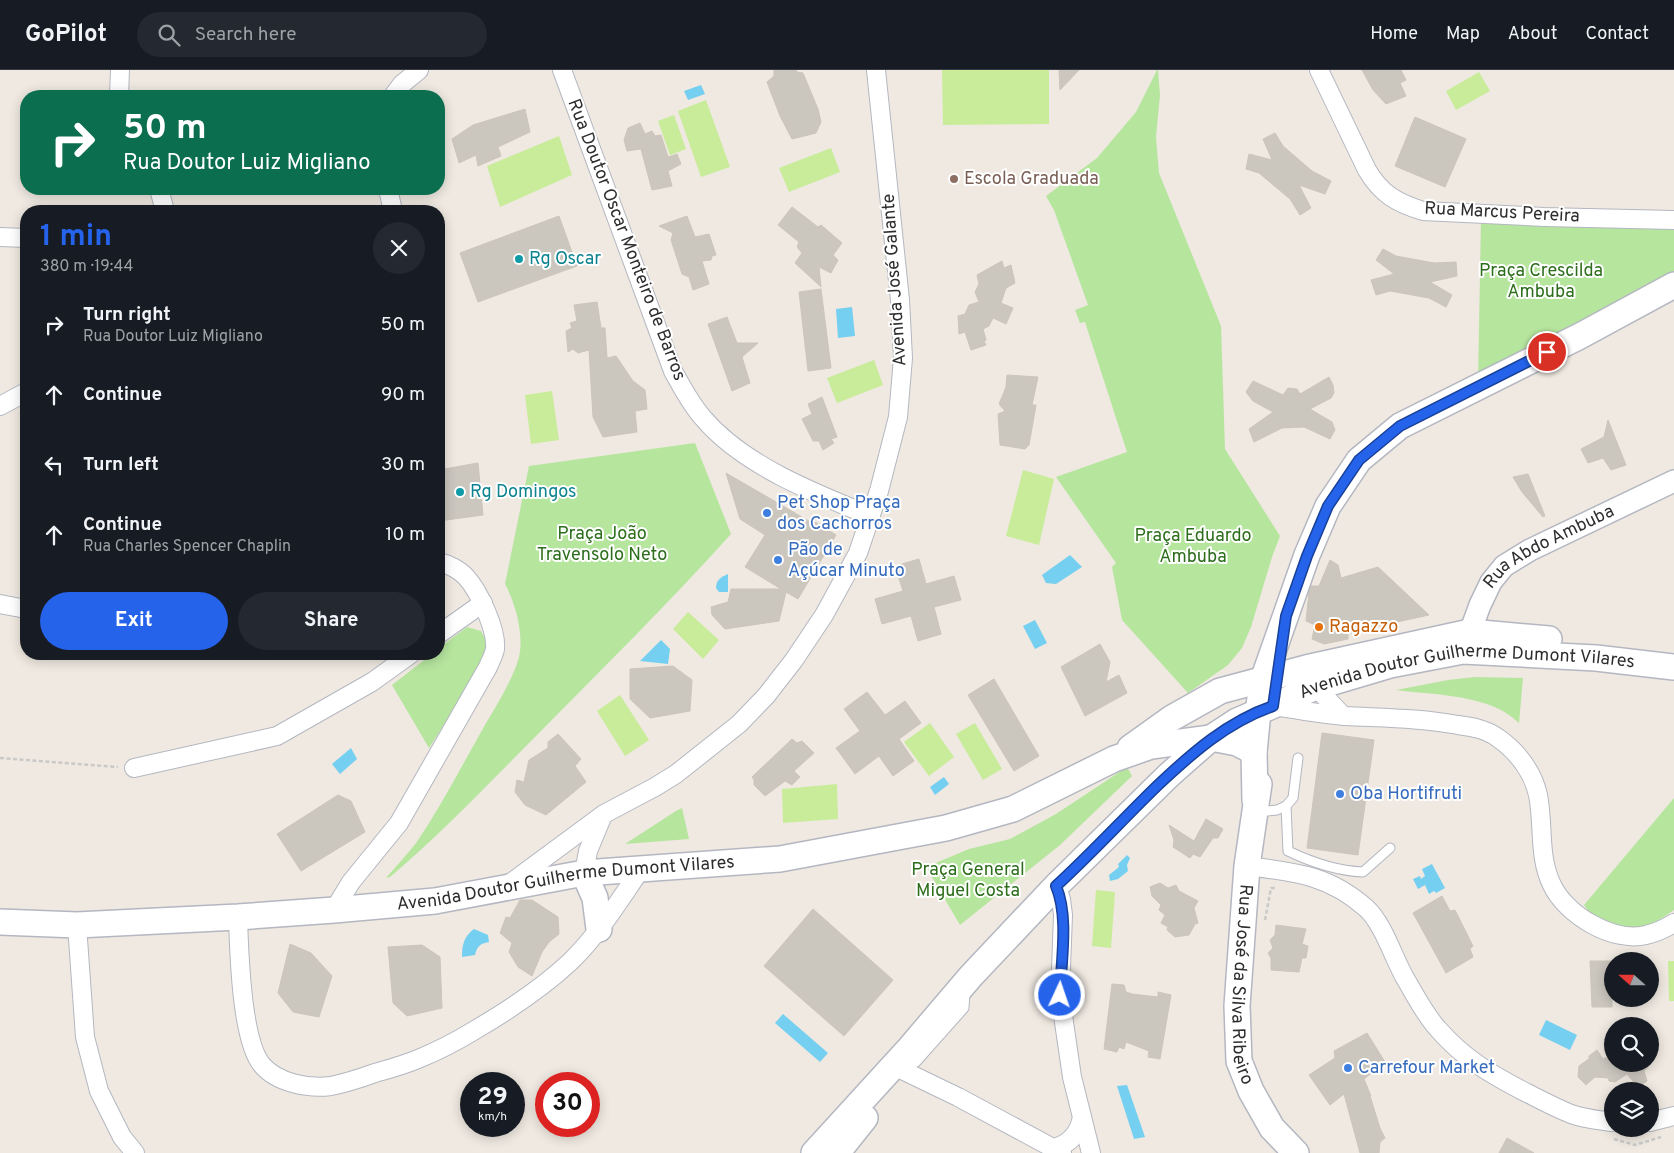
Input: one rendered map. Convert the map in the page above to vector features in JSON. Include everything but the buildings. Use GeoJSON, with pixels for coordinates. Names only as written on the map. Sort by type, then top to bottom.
{"type":"FeatureCollection","features":[{"type":"Feature","properties":{"kind":"main road"},"geometry":{"type":"LineString","coordinates":[[1266,709],[1261,680],[1280,642],[1286,616],[1307,556],[1328,506],[1359,460],[1400,426],[1580,336],[1674,285]]}},
{"type":"Feature","properties":{"kind":"main road"},"geometry":{"type":"LineString","coordinates":[[1280,642],[1311,677]]}},
{"type":"Feature","properties":{"kind":"main road"},"geometry":{"type":"LineString","coordinates":[[1261,680],[1280,642]]}},
{"type":"Feature","properties":{"kind":"main road","name":"Avenida Doutor Guilherme Dumont Vilares"},"geometry":{"type":"LineString","coordinates":[[1114,759],[1172,718],[1220,692],[1261,680],[1311,677],[1390,664],[1466,642],[1674,651]]}},
{"type":"Feature","properties":{"kind":"main road","name":"Avenida Doutor Guilherme Dumont Vilares"},"geometry":{"type":"LineString","coordinates":[[1466,642],[1674,667]]}},
{"type":"Feature","properties":{"kind":"main road","name":"Avenida Doutor Guilherme Dumont Vilares"},"geometry":{"type":"LineString","coordinates":[[1211,738],[1237,721],[1266,709],[1311,677]]}},
{"type":"Feature","properties":{"kind":"main road","name":"Avenida Doutor Guilherme Dumont Vilares"},"geometry":{"type":"LineString","coordinates":[[0,922],[77,925],[238,917],[434,901],[505,886],[584,873],[780,859],[946,828],[1013,809],[1114,759],[1151,746],[1185,743],[1261,680]]}},
{"type":"Feature","properties":{"kind":"main road","name":"Rua José da Silva Ribeiro"},"geometry":{"type":"LineString","coordinates":[[1254,807],[1254,752],[1266,709]]}},
{"type":"Feature","properties":{"kind":"main road","name":"Rua José da Silva Ribeiro"},"geometry":{"type":"LineString","coordinates":[[1266,709],[1247,866],[1238,1006],[1239,1061],[1251,1091],[1272,1128],[1296,1153]]}},
{"type":"Feature","properties":{"kind":"main road"},"geometry":{"type":"LineString","coordinates":[[814,1153],[900,1062],[965,982],[1056,886],[1169,776],[1211,738]]}},
{"type":"Feature","properties":{"kind":"main road"},"geometry":{"type":"LineString","coordinates":[[1169,776],[1185,743],[1211,738],[1237,744],[1254,752]]}},
{"type":"Feature","properties":{"kind":"main road"},"geometry":{"type":"LineString","coordinates":[[584,873],[595,898],[599,929]]}},
{"type":"Feature","properties":{"kind":"main road"},"geometry":{"type":"LineString","coordinates":[[837,1153],[900,1062]]}},
{"type":"Feature","properties":{"kind":"street"},"geometry":{"type":"LineString","coordinates":[[119,90],[120,70]]}},
{"type":"Feature","properties":{"kind":"street"},"geometry":{"type":"LineString","coordinates":[[398,90],[419,70]]}},
{"type":"Feature","properties":{"kind":"street","name":"Rua Doutor Oscar Monteiro de Barros"},"geometry":{"type":"LineString","coordinates":[[562,70],[673,371],[688,397],[704,419],[726,441],[740,451],[795,484],[871,516]]}},
{"type":"Feature","properties":{"kind":"street","name":"Avenida José Galante"},"geometry":{"type":"LineString","coordinates":[[505,886],[604,814],[676,774],[739,724],[766,696],[794,660],[824,616],[858,553],[871,516],[898,417],[903,358],[900,300],[876,70]]}},
{"type":"Feature","properties":{"kind":"street","name":"Rua Marcus Pereira"},"geometry":{"type":"LineString","coordinates":[[1319,70],[1376,186],[1394,199],[1409,206],[1423,211],[1544,217],[1674,220]]}},
{"type":"Feature","properties":{"kind":"street"},"geometry":{"type":"LineString","coordinates":[[0,237],[20,238]]}},
{"type":"Feature","properties":{"kind":"street"},"geometry":{"type":"LineString","coordinates":[[0,406],[20,395]]}},
{"type":"Feature","properties":{"kind":"street","name":"Rua Abdo Ambuba"},"geometry":{"type":"LineString","coordinates":[[1466,642],[1491,582],[1504,566],[1530,550],[1674,481]]}},
{"type":"Feature","properties":{"kind":"street"},"geometry":{"type":"LineString","coordinates":[[334,910],[351,882],[399,823],[488,667],[495,649],[494,635],[483,603],[466,577],[455,568],[445,564]]}},
{"type":"Feature","properties":{"kind":"street"},"geometry":{"type":"LineString","coordinates":[[445,630],[483,603]]}},
{"type":"Feature","properties":{"kind":"street"},"geometry":{"type":"LineString","coordinates":[[0,604],[20,609]]}},
{"type":"Feature","properties":{"kind":"street"},"geometry":{"type":"LineString","coordinates":[[134,768],[277,736],[372,682],[403,660]]}},
{"type":"Feature","properties":{"kind":"street"},"geometry":{"type":"LineString","coordinates":[[1311,677],[1343,716]]}},
{"type":"Feature","properties":{"kind":"street"},"geometry":{"type":"LineString","coordinates":[[1266,709],[1343,716],[1431,720],[1479,728],[1497,737],[1512,749],[1524,764],[1533,781],[1538,796],[1545,865],[1552,885],[1564,903],[1597,928],[1616,934],[1647,935],[1674,923]]}},
{"type":"Feature","properties":{"kind":"street"},"geometry":{"type":"LineString","coordinates":[[584,873],[588,851],[604,814]]}},
{"type":"Feature","properties":{"kind":"street"},"geometry":{"type":"LineString","coordinates":[[1247,866],[1310,876],[1340,888],[1368,910],[1378,924],[1404,977],[1432,1020],[1457,1050],[1484,1070],[1571,1114],[1604,1126]]}},
{"type":"Feature","properties":{"kind":"street"},"geometry":{"type":"LineString","coordinates":[[238,917],[239,953],[248,1028],[254,1050],[261,1064],[280,1078],[300,1085],[324,1087],[417,1060],[501,1014],[551,979],[572,960],[607,920],[641,869]]}},
{"type":"Feature","properties":{"kind":"street"},"geometry":{"type":"LineString","coordinates":[[1056,886],[1061,899],[1063,915],[1060,995],[1072,1077],[1091,1153]]}},
{"type":"Feature","properties":{"kind":"street"},"geometry":{"type":"LineString","coordinates":[[77,925],[85,1038],[99,1091],[122,1137],[135,1153]]}},
{"type":"Feature","properties":{"kind":"street"},"geometry":{"type":"LineString","coordinates":[[900,1062],[958,1097],[1058,1151],[1060,1147],[1070,1140],[1080,1125],[1082,1117]]}},
{"type":"Feature","properties":{"kind":"street"},"geometry":{"type":"LineString","coordinates":[[1659,1120],[1674,1116]]}},
{"type":"Feature","properties":{"kind":"lane"},"geometry":{"type":"LineString","coordinates":[[1254,807],[1278,810],[1286,806],[1293,798],[1298,758]]}},
{"type":"Feature","properties":{"kind":"lane"},"geometry":{"type":"LineString","coordinates":[[1286,806],[1288,851],[1306,860],[1348,871],[1363,872],[1390,848]]}},
{"type":"Feature","properties":{"kind":"path"},"geometry":{"type":"LineString","coordinates":[[0,758],[134,768]]}},
{"type":"Feature","properties":{"kind":"path"},"geometry":{"type":"LineString","coordinates":[[1264,924],[1271,888],[1281,887]]}},
{"type":"Feature","properties":{"kind":"path"},"geometry":{"type":"LineString","coordinates":[[1622,1137],[1635,1145],[1667,1136]]}},
{"type":"Feature","properties":{"kind":"green space"},"geometry":{"type":"Polygon","coordinates":[[[942,70],[1049,70],[1049,124],[943,125],[942,70]]]}},
{"type":"Feature","properties":{"kind":"green space","name":"Praça Eduardo Ambuba"},"geometry":{"type":"Polygon","coordinates":[[[1157,70],[1160,95],[1156,137],[1159,173],[1221,326],[1225,449],[1280,536],[1251,627],[1242,648],[1228,665],[1188,693],[1122,620],[1112,567],[1116,563],[1056,477],[1127,452],[1085,322],[1080,323],[1075,310],[1088,305],[1054,210],[1046,196],[1097,158],[1136,112],[1157,70]]]}},
{"type":"Feature","properties":{"kind":"green space"},"geometry":{"type":"Polygon","coordinates":[[[1479,72],[1490,91],[1456,110],[1446,91],[1479,72]]]}},
{"type":"Feature","properties":{"kind":"green space"},"geometry":{"type":"Polygon","coordinates":[[[706,100],[730,167],[701,177],[678,111],[706,100]]]}},
{"type":"Feature","properties":{"kind":"green space"},"geometry":{"type":"Polygon","coordinates":[[[674,115],[686,149],[670,155],[658,121],[674,115]]]}},
{"type":"Feature","properties":{"kind":"green space"},"geometry":{"type":"Polygon","coordinates":[[[559,136],[572,175],[500,207],[487,166],[559,136]]]}},
{"type":"Feature","properties":{"kind":"green space"},"geometry":{"type":"Polygon","coordinates":[[[831,148],[840,172],[789,192],[779,168],[831,148]]]}},
{"type":"Feature","properties":{"kind":"green space","name":"Praça Crescilda Ambuba"},"geometry":{"type":"Polygon","coordinates":[[[1481,219],[1674,225],[1674,281],[1478,385],[1481,219]]]}},
{"type":"Feature","properties":{"kind":"green space"},"geometry":{"type":"Polygon","coordinates":[[[874,360],[883,385],[837,403],[827,378],[874,360]]]}},
{"type":"Feature","properties":{"kind":"green space"},"geometry":{"type":"Polygon","coordinates":[[[552,391],[559,440],[531,444],[525,395],[552,391]]]}},
{"type":"Feature","properties":{"kind":"green space","name":"Praça João Travensolo Neto"},"geometry":{"type":"Polygon","coordinates":[[[695,443],[731,534],[635,636],[465,808],[390,877],[386,878],[416,843],[433,816],[502,695],[516,666],[520,648],[520,630],[516,610],[505,584],[529,466],[695,443]]]}},
{"type":"Feature","properties":{"kind":"green space"},"geometry":{"type":"Polygon","coordinates":[[[1023,470],[1054,479],[1039,545],[1006,536],[1023,470]]]}},
{"type":"Feature","properties":{"kind":"green space"},"geometry":{"type":"Polygon","coordinates":[[[688,612],[719,640],[703,659],[673,629],[688,612]]]}},
{"type":"Feature","properties":{"kind":"green space"},"geometry":{"type":"Polygon","coordinates":[[[467,627],[481,631],[489,646],[478,671],[429,748],[392,685],[424,660],[445,660],[445,644],[467,627]]]}},
{"type":"Feature","properties":{"kind":"green space"},"geometry":{"type":"Polygon","coordinates":[[[1475,677],[1523,678],[1519,723],[1507,713],[1477,701],[1444,695],[1396,690],[1448,680],[1475,677]]]}},
{"type":"Feature","properties":{"kind":"green space"},"geometry":{"type":"Polygon","coordinates":[[[620,695],[649,740],[625,756],[597,711],[620,695]]]}},
{"type":"Feature","properties":{"kind":"green space"},"geometry":{"type":"Polygon","coordinates":[[[930,723],[954,757],[929,776],[904,742],[930,723]]]}},
{"type":"Feature","properties":{"kind":"green space"},"geometry":{"type":"Polygon","coordinates":[[[975,723],[1002,769],[983,780],[956,734],[975,723]]]}},
{"type":"Feature","properties":{"kind":"green space","name":"Praça General Miguel Costa"},"geometry":{"type":"Polygon","coordinates":[[[1127,767],[1132,776],[1060,845],[960,925],[926,867],[969,849],[1010,839],[1056,814],[1127,767]]]}},
{"type":"Feature","properties":{"kind":"green space"},"geometry":{"type":"Polygon","coordinates":[[[837,784],[838,819],[783,823],[782,789],[837,784]]]}},
{"type":"Feature","properties":{"kind":"green space"},"geometry":{"type":"Polygon","coordinates":[[[1674,798],[1674,910],[1649,925],[1633,928],[1615,926],[1595,917],[1584,905],[1674,798]]]}},
{"type":"Feature","properties":{"kind":"green space"},"geometry":{"type":"Polygon","coordinates":[[[682,808],[689,839],[625,844],[676,811],[682,808]]]}},
{"type":"Feature","properties":{"kind":"green space"},"geometry":{"type":"Polygon","coordinates":[[[1096,890],[1115,892],[1111,948],[1092,946],[1096,890]]]}},
{"type":"Feature","properties":{"kind":"green space"},"geometry":{"type":"Polygon","coordinates":[[[1668,961],[1674,961],[1674,1001],[1669,1001],[1668,961]]]}},
{"type":"Feature","properties":{"kind":"water"},"geometry":{"type":"Polygon","coordinates":[[[701,85],[705,94],[688,100],[684,91],[701,85]]]}},
{"type":"Feature","properties":{"kind":"water"},"geometry":{"type":"Polygon","coordinates":[[[852,307],[855,336],[838,338],[836,309],[852,307]]]}},
{"type":"Feature","properties":{"kind":"water"},"geometry":{"type":"Polygon","coordinates":[[[1070,555],[1082,567],[1056,584],[1046,583],[1042,575],[1070,555]]]}},
{"type":"Feature","properties":{"kind":"water"},"geometry":{"type":"Polygon","coordinates":[[[728,574],[728,592],[719,592],[716,588],[718,581],[728,574]]]}},
{"type":"Feature","properties":{"kind":"water"},"geometry":{"type":"Polygon","coordinates":[[[1035,620],[1047,643],[1035,649],[1023,626],[1035,620]]]}},
{"type":"Feature","properties":{"kind":"water"},"geometry":{"type":"Polygon","coordinates":[[[661,640],[670,649],[668,664],[640,661],[661,640]]]}},
{"type":"Feature","properties":{"kind":"water"},"geometry":{"type":"Polygon","coordinates":[[[351,748],[357,759],[340,774],[332,764],[351,748]]]}},
{"type":"Feature","properties":{"kind":"water"},"geometry":{"type":"Polygon","coordinates":[[[944,777],[949,784],[935,795],[930,787],[944,777]]]}},
{"type":"Feature","properties":{"kind":"water"},"geometry":{"type":"Polygon","coordinates":[[[1127,855],[1130,858],[1127,865],[1128,871],[1118,879],[1110,881],[1109,875],[1119,867],[1118,864],[1127,855]]]}},
{"type":"Feature","properties":{"kind":"water"},"geometry":{"type":"Polygon","coordinates":[[[1432,864],[1445,888],[1436,893],[1434,891],[1429,894],[1425,885],[1418,889],[1413,879],[1420,876],[1421,879],[1425,876],[1422,869],[1432,864]]]}},
{"type":"Feature","properties":{"kind":"water"},"geometry":{"type":"Polygon","coordinates":[[[474,929],[488,935],[489,942],[479,946],[475,955],[462,957],[464,941],[474,929]]]}},
{"type":"Feature","properties":{"kind":"water"},"geometry":{"type":"Polygon","coordinates":[[[783,1014],[828,1053],[820,1062],[775,1023],[783,1014]]]}},
{"type":"Feature","properties":{"kind":"water"},"geometry":{"type":"Polygon","coordinates":[[[1546,1020],[1577,1035],[1570,1050],[1539,1035],[1546,1020]]]}},
{"type":"Feature","properties":{"kind":"water"},"geometry":{"type":"Polygon","coordinates":[[[1127,1085],[1145,1137],[1134,1139],[1117,1086],[1127,1085]]]}},
{"type":"Feature","properties":{"kind":"place","name":"Escola Graduada"},"geometry":{"type":"Point","coordinates":[954,179]}},
{"type":"Feature","properties":{"kind":"place","name":"Rg Oscar"},"geometry":{"type":"Point","coordinates":[519,259]}},
{"type":"Feature","properties":{"kind":"place","name":"Rg Domingos"},"geometry":{"type":"Point","coordinates":[460,492]}},
{"type":"Feature","properties":{"kind":"place","name":"Pet Shop Praça dos Cachorros"},"geometry":{"type":"Point","coordinates":[767,513]}},
{"type":"Feature","properties":{"kind":"place","name":"Pão de Açúcar Minuto"},"geometry":{"type":"Point","coordinates":[778,560]}},
{"type":"Feature","properties":{"kind":"place","name":"Ragazzo"},"geometry":{"type":"Point","coordinates":[1319,627]}},
{"type":"Feature","properties":{"kind":"place","name":"Oba Hortifruti"},"geometry":{"type":"Point","coordinates":[1340,794]}},
{"type":"Feature","properties":{"kind":"place","name":"Carrefour Market"},"geometry":{"type":"Point","coordinates":[1348,1068]}},
{"type":"Feature","properties":{"kind":"route"},"geometry":{"type":"LineString","coordinates":[[1060,995],[1063,915],[1061,899],[1056,886],[1142,800],[1211,738],[1237,721],[1273,706],[1286,616],[1307,556],[1328,506],[1359,460],[1400,426],[1547,352]]}}]}
